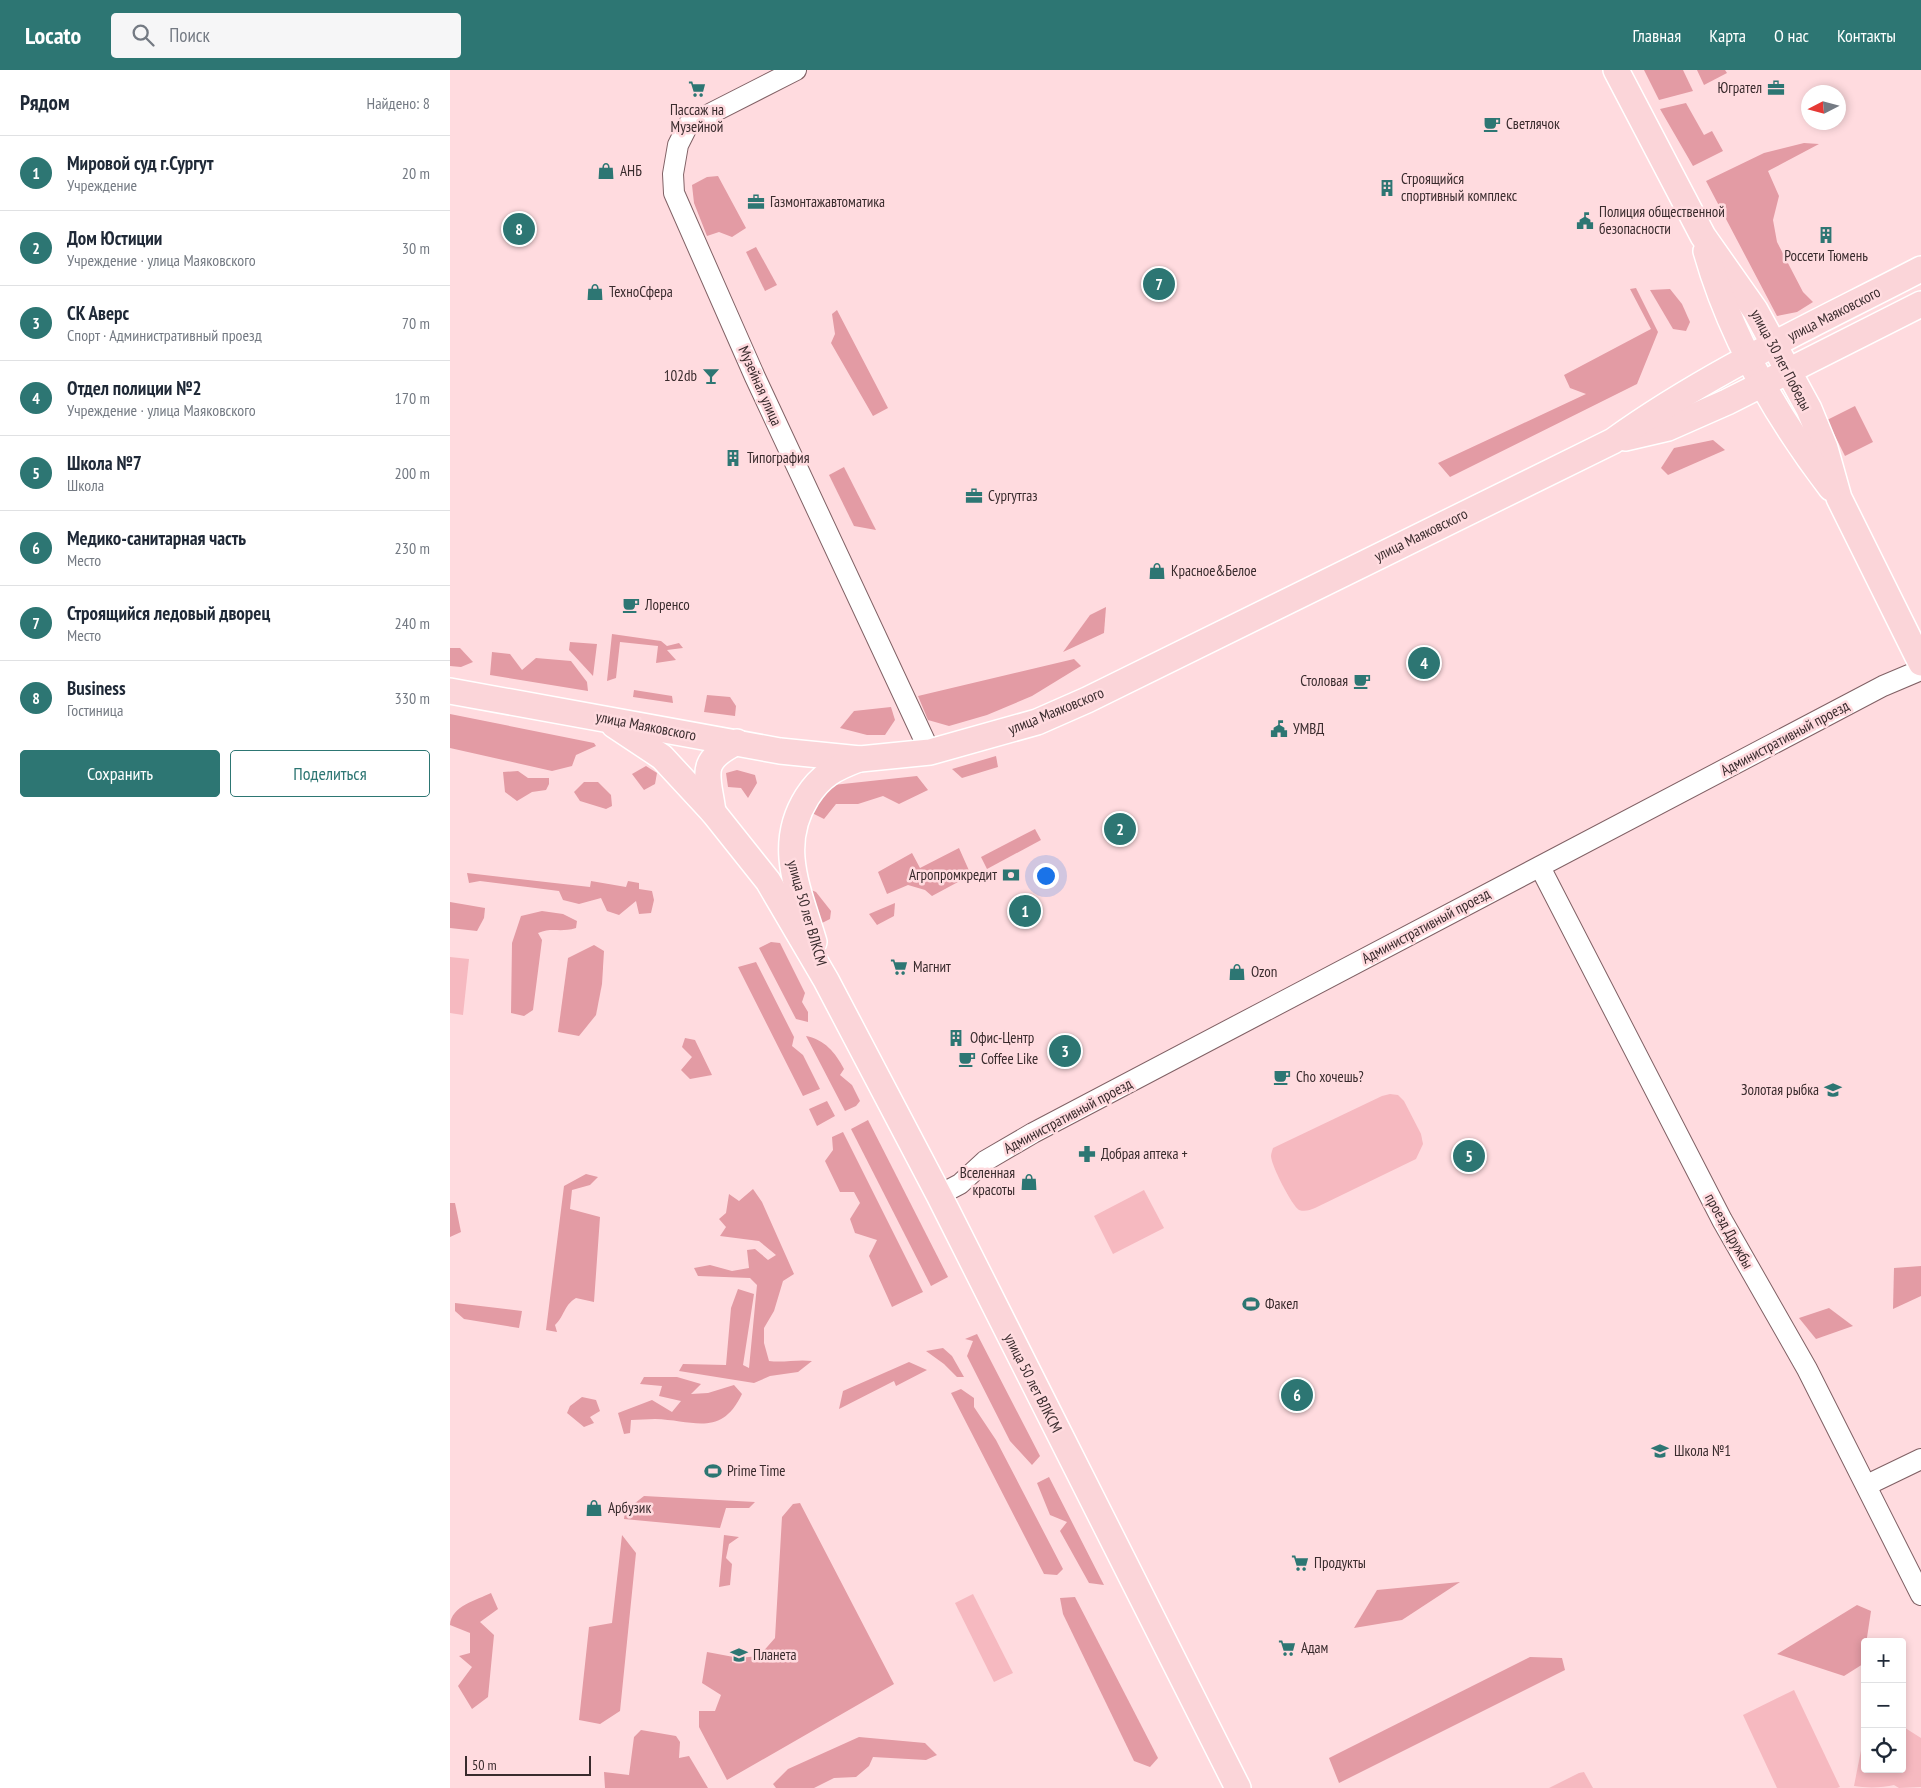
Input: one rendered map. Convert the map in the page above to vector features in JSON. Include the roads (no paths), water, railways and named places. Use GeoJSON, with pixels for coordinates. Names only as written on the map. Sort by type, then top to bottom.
{"type":"FeatureCollection","features":[{"type":"Feature","properties":{"kind":"main road","name":"улица 30 лет Победы"},"geometry":{"type":"LineString","coordinates":[[1616,70],[1702,236],[1755,310],[1809,409],[1825,448],[1839,498],[1921,663]]}},
{"type":"Feature","properties":{"kind":"main road"},"geometry":{"type":"LineString","coordinates":[[1702,236],[1720,295],[1746,358],[1808,458],[1839,498]]}},
{"type":"Feature","properties":{"kind":"main road","name":"улица Маяковского"},"geometry":{"type":"LineString","coordinates":[[450,691],[780,751],[860,759],[930,752],[1037,722],[1087,700],[1613,441],[1658,410],[1746,358],[1921,268]]}},
{"type":"Feature","properties":{"kind":"main road","name":"улица Маяковского"},"geometry":{"type":"LineString","coordinates":[[1613,441],[1668,428],[1789,372],[1921,304]]}},
{"type":"Feature","properties":{"kind":"main road","name":"улица 50 лет ВЛКСМ"},"geometry":{"type":"LineString","coordinates":[[601,717],[662,757],[713,812],[768,881],[826,980],[939,1195],[1238,1788]]}},
{"type":"Feature","properties":{"kind":"main road","name":"улица 50 лет ВЛКСМ"},"geometry":{"type":"LineString","coordinates":[[713,812],[706,776],[710,761],[724,749],[737,742]]}},
{"type":"Feature","properties":{"kind":"main road","name":"улица 50 лет ВЛКСМ"},"geometry":{"type":"LineString","coordinates":[[826,980],[793,875],[790,852],[791,834],[800,809],[814,787],[837,767],[860,759]]}},
{"type":"Feature","properties":{"kind":"street","name":"Музейная улица"},"geometry":{"type":"LineString","coordinates":[[796,70],[688,125],[678,145],[673,174],[674,193],[755,377],[930,752]]}},
{"type":"Feature","properties":{"kind":"street","name":"Административный проезд"},"geometry":{"type":"LineString","coordinates":[[939,1195],[960,1184],[985,1161],[1033,1133],[1883,686],[1921,670]]}},
{"type":"Feature","properties":{"kind":"street","name":"проезд Дружбы"},"geometry":{"type":"LineString","coordinates":[[1540,867],[1722,1220],[1807,1369],[1921,1595]]}},
{"type":"Feature","properties":{"kind":"street"},"geometry":{"type":"LineString","coordinates":[[1867,1485],[1921,1459]]}},
{"type":"Feature","properties":{"kind":"place","name":"Югрател"},"geometry":{"type":"Point","coordinates":[1776,88]}},
{"type":"Feature","properties":{"kind":"place","name":"Пассаж на Музейной"},"geometry":{"type":"Point","coordinates":[697,89]}},
{"type":"Feature","properties":{"kind":"place","name":"Светлячок"},"geometry":{"type":"Point","coordinates":[1492,124]}},
{"type":"Feature","properties":{"kind":"place","name":"АНБ"},"geometry":{"type":"Point","coordinates":[606,171]}},
{"type":"Feature","properties":{"kind":"place","name":"Строящийся спортивный комплекс"},"geometry":{"type":"Point","coordinates":[1387,188]}},
{"type":"Feature","properties":{"kind":"place","name":"Газмонтажавтоматика"},"geometry":{"type":"Point","coordinates":[756,202]}},
{"type":"Feature","properties":{"kind":"place","name":"Полиция общественной безопасности"},"geometry":{"type":"Point","coordinates":[1585,221]}},
{"type":"Feature","properties":{"kind":"place","name":"Business"},"geometry":{"type":"Point","coordinates":[519,229]}},
{"type":"Feature","properties":{"kind":"place","name":"Россети Тюмень"},"geometry":{"type":"Point","coordinates":[1826,235]}},
{"type":"Feature","properties":{"kind":"place","name":"Строящийся ледовый дворец"},"geometry":{"type":"Point","coordinates":[1159,284]}},
{"type":"Feature","properties":{"kind":"place","name":"ТехноСфера"},"geometry":{"type":"Point","coordinates":[595,292]}},
{"type":"Feature","properties":{"kind":"place","name":"102db"},"geometry":{"type":"Point","coordinates":[711,376]}},
{"type":"Feature","properties":{"kind":"place","name":"Типография"},"geometry":{"type":"Point","coordinates":[733,458]}},
{"type":"Feature","properties":{"kind":"place","name":"Сургутгаз"},"geometry":{"type":"Point","coordinates":[974,496]}},
{"type":"Feature","properties":{"kind":"place","name":"Красное&Белое"},"geometry":{"type":"Point","coordinates":[1157,571]}},
{"type":"Feature","properties":{"kind":"place","name":"Лоренсо"},"geometry":{"type":"Point","coordinates":[631,605]}},
{"type":"Feature","properties":{"kind":"place","name":"Отдел полиции №2"},"geometry":{"type":"Point","coordinates":[1424,663]}},
{"type":"Feature","properties":{"kind":"place","name":"Столовая"},"geometry":{"type":"Point","coordinates":[1362,681]}},
{"type":"Feature","properties":{"kind":"place","name":"УМВД"},"geometry":{"type":"Point","coordinates":[1279,729]}},
{"type":"Feature","properties":{"kind":"place","name":"Дом Юстиции"},"geometry":{"type":"Point","coordinates":[1120,829]}},
{"type":"Feature","properties":{"kind":"place","name":"Агропромкредит"},"geometry":{"type":"Point","coordinates":[1011,875]}},
{"type":"Feature","properties":{"kind":"place","name":"Мировой суд г.Сургут"},"geometry":{"type":"Point","coordinates":[1025,911]}},
{"type":"Feature","properties":{"kind":"place","name":"Магнит"},"geometry":{"type":"Point","coordinates":[899,967]}},
{"type":"Feature","properties":{"kind":"place","name":"Ozon"},"geometry":{"type":"Point","coordinates":[1237,972]}},
{"type":"Feature","properties":{"kind":"place","name":"Офис-Центр"},"geometry":{"type":"Point","coordinates":[956,1038]}},
{"type":"Feature","properties":{"kind":"place","name":"СК Аверс"},"geometry":{"type":"Point","coordinates":[1065,1051]}},
{"type":"Feature","properties":{"kind":"place","name":"Coffee Like"},"geometry":{"type":"Point","coordinates":[967,1059]}},
{"type":"Feature","properties":{"kind":"place","name":"Cho хочешь?"},"geometry":{"type":"Point","coordinates":[1282,1077]}},
{"type":"Feature","properties":{"kind":"place","name":"Золотая рыбка"},"geometry":{"type":"Point","coordinates":[1833,1090]}},
{"type":"Feature","properties":{"kind":"place","name":"Добрая аптека +"},"geometry":{"type":"Point","coordinates":[1087,1154]}},
{"type":"Feature","properties":{"kind":"place","name":"Школа №7"},"geometry":{"type":"Point","coordinates":[1469,1156]}},
{"type":"Feature","properties":{"kind":"place","name":"Вселенная красоты"},"geometry":{"type":"Point","coordinates":[1029,1182]}},
{"type":"Feature","properties":{"kind":"place","name":"Факел"},"geometry":{"type":"Point","coordinates":[1251,1304]}},
{"type":"Feature","properties":{"kind":"place","name":"Медико-санитарная часть"},"geometry":{"type":"Point","coordinates":[1297,1395]}},
{"type":"Feature","properties":{"kind":"place","name":"Школа №1"},"geometry":{"type":"Point","coordinates":[1660,1451]}},
{"type":"Feature","properties":{"kind":"place","name":"Prime Time"},"geometry":{"type":"Point","coordinates":[713,1471]}},
{"type":"Feature","properties":{"kind":"place","name":"Арбузик"},"geometry":{"type":"Point","coordinates":[594,1508]}},
{"type":"Feature","properties":{"kind":"place","name":"Продукты"},"geometry":{"type":"Point","coordinates":[1300,1563]}},
{"type":"Feature","properties":{"kind":"place","name":"Адам"},"geometry":{"type":"Point","coordinates":[1287,1648]}},
{"type":"Feature","properties":{"kind":"place","name":"Планета"},"geometry":{"type":"Point","coordinates":[739,1655]}}]}
